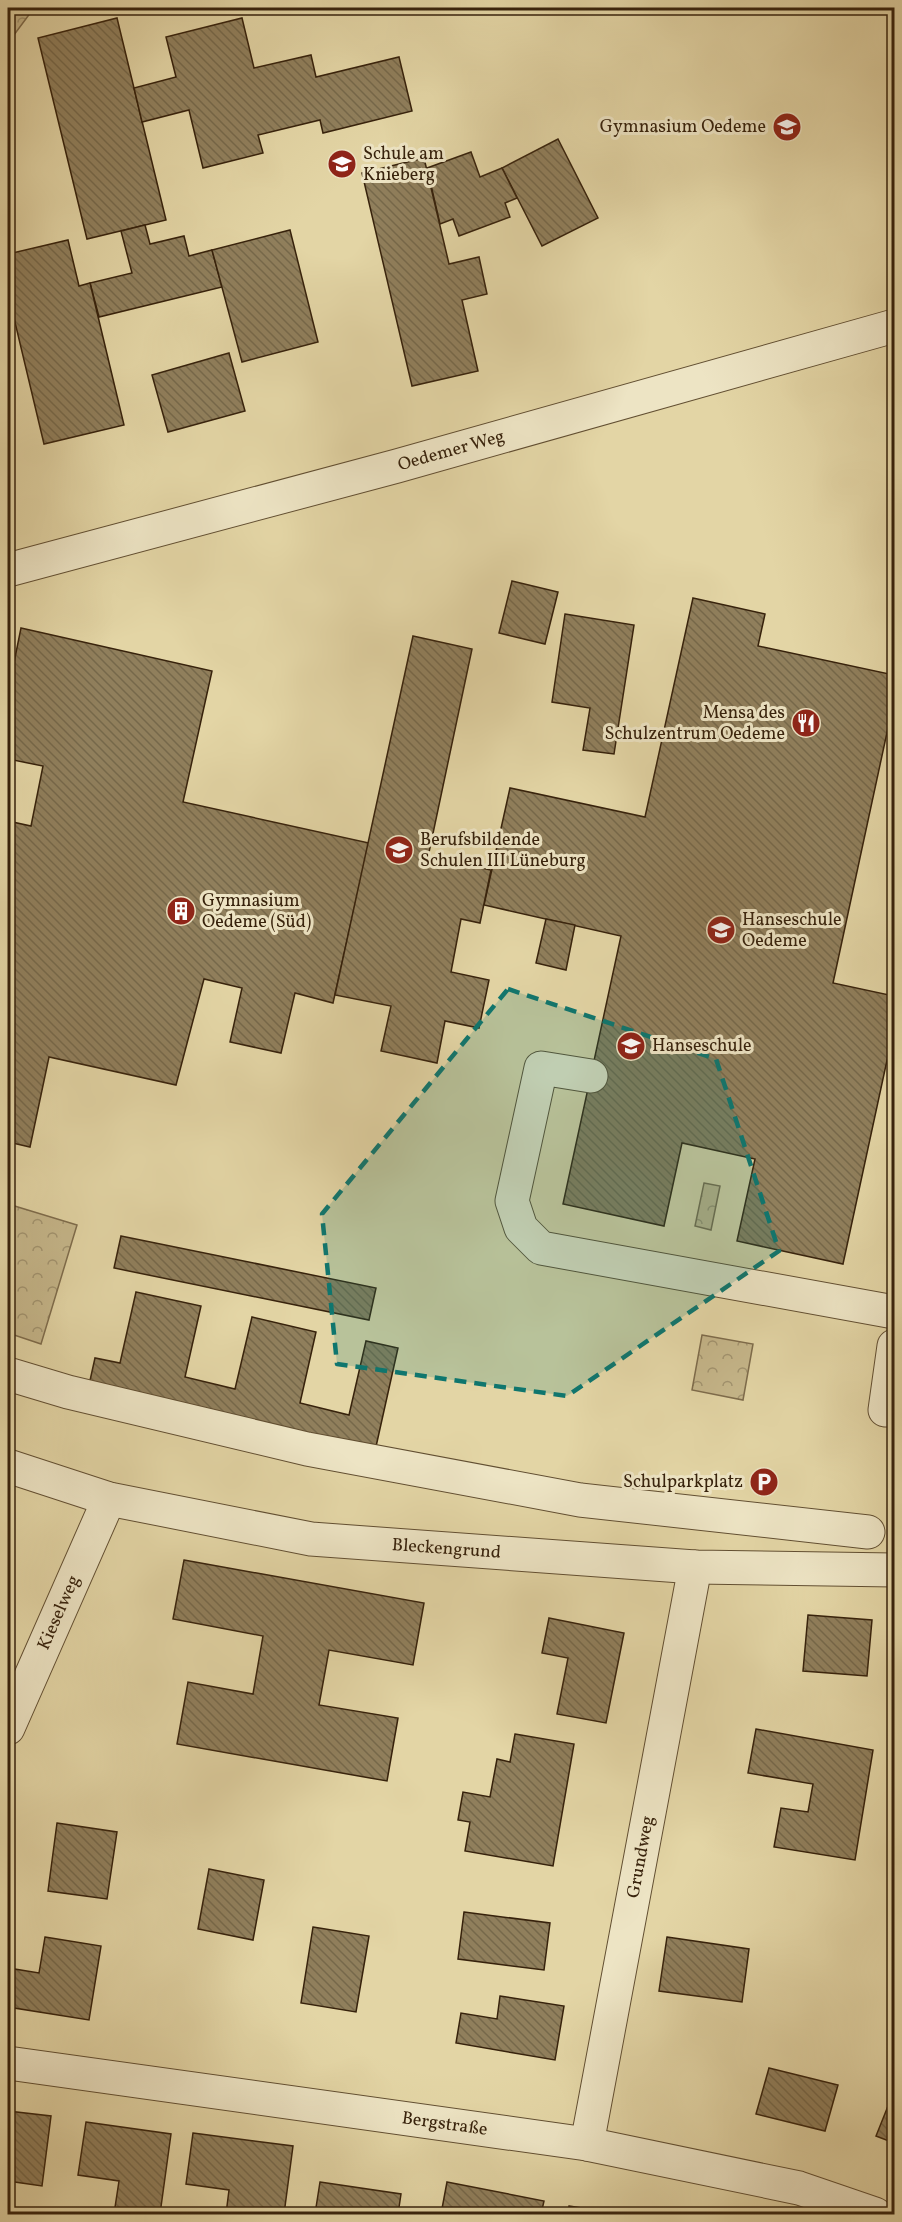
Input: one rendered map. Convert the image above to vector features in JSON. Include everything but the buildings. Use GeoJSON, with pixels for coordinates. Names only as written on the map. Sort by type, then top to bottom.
{"type":"FeatureCollection","features":[{"type":"Feature","properties":{"kind":"street","name":"Oedemer Weg"},"geometry":{"type":"LineString","coordinates":[[8,570],[386,469],[894,326]]}},
{"type":"Feature","properties":{"kind":"street"},"geometry":{"type":"LineString","coordinates":[[591,1076],[541,1068],[512,1201],[521,1228],[541,1248],[894,1312]]}},
{"type":"Feature","properties":{"kind":"street"},"geometry":{"type":"LineString","coordinates":[[885,1410],[894,1346]]}},
{"type":"Feature","properties":{"kind":"street"},"geometry":{"type":"LineString","coordinates":[[8,1374],[69,1392],[307,1449],[568,1498],[867,1532]]}},
{"type":"Feature","properties":{"kind":"street","name":"Bleckengrund"},"geometry":{"type":"LineString","coordinates":[[8,1466],[109,1498],[311,1539],[695,1568],[894,1570]]}},
{"type":"Feature","properties":{"kind":"street","name":"Kieselweg"},"geometry":{"type":"LineString","coordinates":[[8,1728],[109,1498]]}},
{"type":"Feature","properties":{"kind":"street","name":"Grundweg"},"geometry":{"type":"LineString","coordinates":[[587,2144],[695,1568]]}},
{"type":"Feature","properties":{"kind":"street","name":"Bergstraße"},"geometry":{"type":"LineString","coordinates":[[8,2063],[587,2144],[799,2188],[875,2214]]}},
{"type":"Feature","properties":{"kind":"highlighted area"},"geometry":{"type":"Polygon","coordinates":[[[508,989],[716,1059],[779,1251],[567,1396],[337,1364],[322,1214],[508,989]]]}},
{"type":"Feature","properties":{"kind":"green space"},"geometry":{"type":"Polygon","coordinates":[[[8,8],[34,8],[8,43],[8,8]]]}},
{"type":"Feature","properties":{"kind":"green space"},"geometry":{"type":"Polygon","coordinates":[[[704,1183],[720,1186],[711,1230],[695,1226],[704,1183]]]}},
{"type":"Feature","properties":{"kind":"green space"},"geometry":{"type":"Polygon","coordinates":[[[8,1204],[77,1225],[41,1344],[8,1333],[8,1204]]]}},
{"type":"Feature","properties":{"kind":"green space"},"geometry":{"type":"Polygon","coordinates":[[[702,1335],[753,1344],[743,1400],[692,1390],[702,1335]]]}},
{"type":"Feature","properties":{"kind":"place","name":"Gymnasium Oedeme"},"geometry":{"type":"Point","coordinates":[787,127]}},
{"type":"Feature","properties":{"kind":"place","name":"Schule am Knieberg"},"geometry":{"type":"Point","coordinates":[342,164]}},
{"type":"Feature","properties":{"kind":"place","name":"Mensa des Schulzentrum Oedeme"},"geometry":{"type":"Point","coordinates":[806,723]}},
{"type":"Feature","properties":{"kind":"place","name":"Berufsbildende Schulen III Lüneburg"},"geometry":{"type":"Point","coordinates":[399,850]}},
{"type":"Feature","properties":{"kind":"place","name":"Gymnasium Oedeme (Süd)"},"geometry":{"type":"Point","coordinates":[181,911]}},
{"type":"Feature","properties":{"kind":"place","name":"Hanseschule Oedeme"},"geometry":{"type":"Point","coordinates":[721,930]}},
{"type":"Feature","properties":{"kind":"place","name":"Hanseschule"},"geometry":{"type":"Point","coordinates":[631,1046]}},
{"type":"Feature","properties":{"kind":"place","name":"Schulparkplatz"},"geometry":{"type":"Point","coordinates":[764,1482]}}]}
